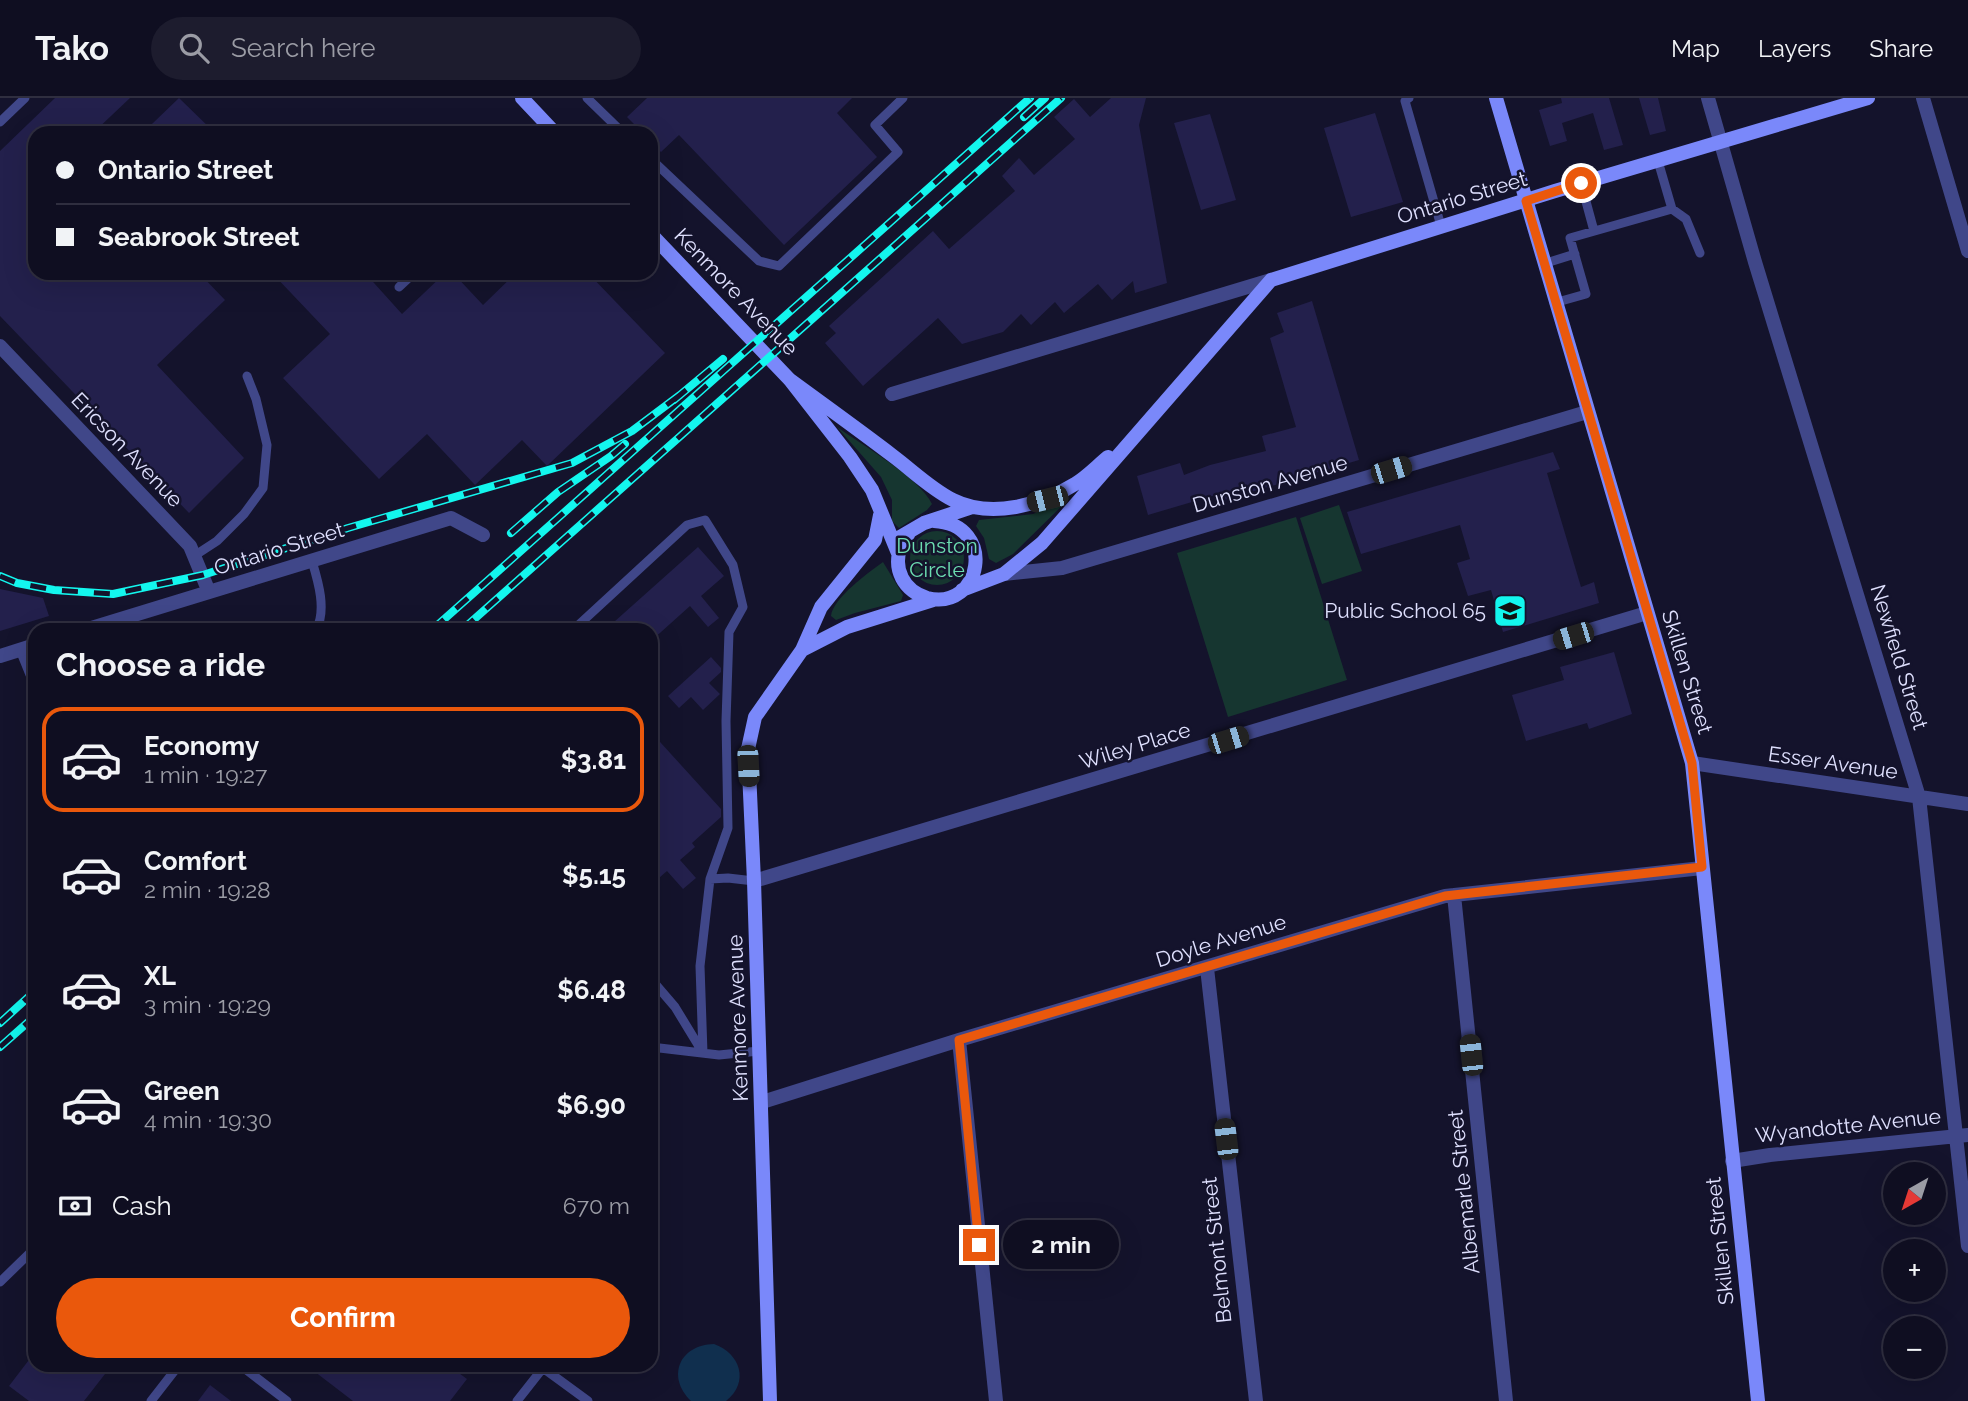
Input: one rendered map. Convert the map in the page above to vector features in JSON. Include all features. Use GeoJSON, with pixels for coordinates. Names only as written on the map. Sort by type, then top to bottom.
{"type":"FeatureCollection","features":[{"type":"Feature","properties":{"kind":"street"},"geometry":{"type":"LineString","coordinates":[[522,98],[548,126]]}},
{"type":"Feature","properties":{"kind":"street","name":"Skillen Street"},"geometry":{"type":"LineString","coordinates":[[1496,98],[1692,763],[1758,1401]]}},
{"type":"Feature","properties":{"kind":"street","name":"Newfield Street"},"geometry":{"type":"LineString","coordinates":[[1708,98],[1755,261],[1919,797],[1961,1136],[1968,1246]]}},
{"type":"Feature","properties":{"kind":"street","name":"Ontario Street"},"geometry":{"type":"LineString","coordinates":[[892,394],[1867,98]]}},
{"type":"Feature","properties":{"kind":"street"},"geometry":{"type":"LineString","coordinates":[[1923,98],[1968,251]]}},
{"type":"Feature","properties":{"kind":"street","name":"Kenmore Avenue"},"geometry":{"type":"LineString","coordinates":[[658,241],[790,380],[850,457],[872,490],[880,515],[871,546],[821,607],[802,650],[755,717],[748,749],[770,1401]]}},
{"type":"Feature","properties":{"kind":"street"},"geometry":{"type":"LineString","coordinates":[[962,590],[1003,574],[1042,543],[1271,280]]}},
{"type":"Feature","properties":{"kind":"street","name":"Ericson Avenue"},"geometry":{"type":"LineString","coordinates":[[0,346],[190,546],[209,592]]}},
{"type":"Feature","properties":{"kind":"street","name":"Kenmore Avenue"},"geometry":{"type":"LineString","coordinates":[[790,380],[935,490]]}},
{"type":"Feature","properties":{"kind":"street","name":"Dunston Avenue"},"geometry":{"type":"LineString","coordinates":[[1003,574],[1062,568],[1587,412]]}},
{"type":"Feature","properties":{"kind":"street"},"geometry":{"type":"LineString","coordinates":[[935,490],[972,507],[1012,508],[1047,499],[1076,483],[1141,429]]}},
{"type":"Feature","properties":{"kind":"street"},"geometry":{"type":"LineString","coordinates":[[880,515],[895,547],[902,579],[910,589],[933,600],[955,596],[971,580],[976,558],[969,537],[935,490]]}},
{"type":"Feature","properties":{"kind":"street"},"geometry":{"type":"LineString","coordinates":[[871,546],[895,547],[924,523],[972,507]]}},
{"type":"Feature","properties":{"kind":"street","name":"Ontario Street"},"geometry":{"type":"LineString","coordinates":[[108,623],[452,518],[483,536]]}},
{"type":"Feature","properties":{"kind":"street"},"geometry":{"type":"LineString","coordinates":[[934,521],[953,525],[969,537]]}},
{"type":"Feature","properties":{"kind":"street","name":"Kenmore Avenue"},"geometry":{"type":"LineString","coordinates":[[802,650],[847,627],[933,600]]}},
{"type":"Feature","properties":{"kind":"street","name":"Wiley Place"},"geometry":{"type":"LineString","coordinates":[[754,881],[1647,613]]}},
{"type":"Feature","properties":{"kind":"street"},"geometry":{"type":"LineString","coordinates":[[0,656],[28,647]]}},
{"type":"Feature","properties":{"kind":"street","name":"Esser Avenue"},"geometry":{"type":"LineString","coordinates":[[1692,763],[1968,804]]}},
{"type":"Feature","properties":{"kind":"street","name":"Doyle Avenue"},"geometry":{"type":"LineString","coordinates":[[762,1102],[959,1040],[1454,895],[1702,867]]}},
{"type":"Feature","properties":{"kind":"street","name":"Albemarle Street"},"geometry":{"type":"LineString","coordinates":[[1454,895],[1506,1401]]}},
{"type":"Feature","properties":{"kind":"street","name":"Belmont Street"},"geometry":{"type":"LineString","coordinates":[[1207,968],[1256,1401]]}},
{"type":"Feature","properties":{"kind":"street"},"geometry":{"type":"LineString","coordinates":[[959,1040],[996,1401]]}},
{"type":"Feature","properties":{"kind":"street","name":"Wyandotte Avenue"},"geometry":{"type":"LineString","coordinates":[[1732,1160],[1961,1136]]}},
{"type":"Feature","properties":{"kind":"lane"},"geometry":{"type":"LineString","coordinates":[[0,121],[25,98]]}},
{"type":"Feature","properties":{"kind":"lane"},"geometry":{"type":"LineString","coordinates":[[586,98],[616,126]]}},
{"type":"Feature","properties":{"kind":"lane"},"geometry":{"type":"LineString","coordinates":[[658,166],[759,261],[779,266],[898,152],[875,125],[903,98]]}},
{"type":"Feature","properties":{"kind":"lane"},"geometry":{"type":"LineString","coordinates":[[1409,98],[1405,101],[1429,192],[1441,226]]}},
{"type":"Feature","properties":{"kind":"lane"},"geometry":{"type":"LineString","coordinates":[[1658,161],[1672,209],[1686,219],[1700,253]]}},
{"type":"Feature","properties":{"kind":"lane"},"geometry":{"type":"LineString","coordinates":[[1581,183],[1594,231]]}},
{"type":"Feature","properties":{"kind":"lane"},"geometry":{"type":"LineString","coordinates":[[1555,303],[1586,294],[1570,238],[1672,209]]}},
{"type":"Feature","properties":{"kind":"lane"},"geometry":{"type":"LineString","coordinates":[[1543,264],[1575,254]]}},
{"type":"Feature","properties":{"kind":"lane"},"geometry":{"type":"LineString","coordinates":[[399,287],[406,280]]}},
{"type":"Feature","properties":{"kind":"lane"},"geometry":{"type":"LineString","coordinates":[[194,556],[217,541],[263,488],[267,445],[256,399],[247,376]]}},
{"type":"Feature","properties":{"kind":"lane"},"geometry":{"type":"LineString","coordinates":[[581,623],[687,526],[705,520],[733,565],[743,607],[729,632],[726,721],[728,828],[710,879],[699,966],[703,1053]]}},
{"type":"Feature","properties":{"kind":"lane"},"geometry":{"type":"LineString","coordinates":[[312,561],[320,590],[319,623]]}},
{"type":"Feature","properties":{"kind":"lane"},"geometry":{"type":"LineString","coordinates":[[20,650],[28,670]]}},
{"type":"Feature","properties":{"kind":"lane"},"geometry":{"type":"LineString","coordinates":[[710,879],[754,881]]}},
{"type":"Feature","properties":{"kind":"lane"},"geometry":{"type":"LineString","coordinates":[[658,987],[675,1007],[703,1053]]}},
{"type":"Feature","properties":{"kind":"lane"},"geometry":{"type":"LineString","coordinates":[[658,1048],[719,1055],[759,1051]]}},
{"type":"Feature","properties":{"kind":"lane"},"geometry":{"type":"LineString","coordinates":[[0,1282],[28,1255]]}},
{"type":"Feature","properties":{"kind":"lane"},"geometry":{"type":"LineString","coordinates":[[152,1401],[174,1372]]}},
{"type":"Feature","properties":{"kind":"lane"},"geometry":{"type":"LineString","coordinates":[[249,1372],[287,1401]]}},
{"type":"Feature","properties":{"kind":"lane"},"geometry":{"type":"LineString","coordinates":[[517,1401],[540,1372]]}},
{"type":"Feature","properties":{"kind":"lane"},"geometry":{"type":"LineString","coordinates":[[548,1372],[588,1401]]}},
{"type":"Feature","properties":{"kind":"green space","name":"Dunston Circle"},"geometry":{"type":"Polygon","coordinates":[[[837,427],[916,484],[932,504],[927,510],[899,528],[892,521],[892,500],[881,477],[837,427]]]}},
{"type":"Feature","properties":{"kind":"green space","name":"Dunston Circle"},"geometry":{"type":"Polygon","coordinates":[[[1070,498],[1013,554],[996,563],[989,559],[984,538],[976,526],[979,520],[1033,514],[1070,498]]]}},
{"type":"Feature","properties":{"kind":"green space"},"geometry":{"type":"Polygon","coordinates":[[[1339,505],[1362,571],[1322,584],[1300,518],[1339,505]]]}},
{"type":"Feature","properties":{"kind":"green space"},"geometry":{"type":"Polygon","coordinates":[[[1296,517],[1347,680],[1228,717],[1177,553],[1296,517]]]}},
{"type":"Feature","properties":{"kind":"green space","name":"Dunston Circle"},"geometry":{"type":"Polygon","coordinates":[[[937,531],[956,539],[964,558],[956,577],[937,585],[918,577],[910,558],[918,539],[937,531]]]}},
{"type":"Feature","properties":{"kind":"green space","name":"Dunston Circle"},"geometry":{"type":"Polygon","coordinates":[[[883,562],[903,595],[901,601],[836,620],[831,616],[844,594],[883,562]]]}},
{"type":"Feature","properties":{"kind":"water"},"geometry":{"type":"Polygon","coordinates":[[[714,1344],[723,1348],[736,1361],[740,1377],[738,1385],[726,1401],[691,1401],[679,1382],[680,1364],[692,1350],[714,1344]]]}},
{"type":"Feature","properties":{"kind":"building"},"geometry":{"type":"Polygon","coordinates":[[[55,98],[130,98],[100,126],[28,126],[28,280],[206,280],[225,300],[157,365],[244,458],[189,513],[0,316],[0,151],[55,98]]]}},
{"type":"Feature","properties":{"kind":"building"},"geometry":{"type":"Polygon","coordinates":[[[179,98],[208,126],[150,126],[179,98]]]}},
{"type":"Feature","properties":{"kind":"building"},"geometry":{"type":"Polygon","coordinates":[[[647,98],[852,98],[837,113],[877,157],[784,245],[679,135],[661,152],[658,149],[658,126],[636,126],[627,117],[647,98]]]}},
{"type":"Feature","properties":{"kind":"building"},"geometry":{"type":"Polygon","coordinates":[[[1111,98],[1146,98],[1139,125],[1167,283],[1135,293],[1133,281],[1112,300],[1098,284],[1064,313],[1055,302],[1031,325],[1021,314],[1003,332],[962,344],[938,318],[863,386],[825,343],[836,333],[829,326],[933,231],[949,249],[1015,191],[1002,176],[1019,158],[1034,175],[1075,139],[1054,117],[1074,99],[1090,117],[1111,98]]]}},
{"type":"Feature","properties":{"kind":"building"},"geometry":{"type":"Polygon","coordinates":[[[1561,98],[1609,98],[1623,145],[1604,150],[1593,113],[1562,123],[1567,141],[1550,146],[1539,110],[1562,103],[1561,98]]]}},
{"type":"Feature","properties":{"kind":"building"},"geometry":{"type":"Polygon","coordinates":[[[1639,98],[1658,98],[1666,131],[1650,135],[1639,98]]]}},
{"type":"Feature","properties":{"kind":"building"},"geometry":{"type":"Polygon","coordinates":[[[1375,113],[1403,202],[1351,217],[1324,128],[1375,113]]]}},
{"type":"Feature","properties":{"kind":"building"},"geometry":{"type":"Polygon","coordinates":[[[1210,114],[1236,200],[1201,210],[1174,123],[1210,114]]]}},
{"type":"Feature","properties":{"kind":"building"},"geometry":{"type":"Polygon","coordinates":[[[279,280],[371,280],[402,314],[438,280],[460,280],[483,305],[509,280],[595,280],[665,353],[547,466],[522,440],[475,485],[427,434],[379,479],[283,378],[330,334],[279,280]]]}},
{"type":"Feature","properties":{"kind":"building"},"geometry":{"type":"Polygon","coordinates":[[[1312,301],[1359,460],[1221,501],[1219,494],[1148,515],[1137,476],[1180,463],[1184,475],[1210,465],[1266,451],[1262,436],[1296,427],[1270,338],[1284,332],[1277,313],[1312,301]]]}},
{"type":"Feature","properties":{"kind":"building"},"geometry":{"type":"Polygon","coordinates":[[[1553,452],[1560,469],[1547,473],[1581,587],[1594,582],[1599,603],[1503,632],[1491,590],[1468,596],[1457,563],[1470,559],[1460,525],[1361,554],[1347,512],[1553,452]]]}},
{"type":"Feature","properties":{"kind":"building"},"geometry":{"type":"Polygon","coordinates":[[[698,547],[724,576],[701,596],[719,618],[708,627],[690,606],[658,635],[658,623],[613,623],[698,547]]]}},
{"type":"Feature","properties":{"kind":"building"},"geometry":{"type":"Polygon","coordinates":[[[0,589],[43,598],[49,616],[0,631],[0,589]]]}},
{"type":"Feature","properties":{"kind":"building"},"geometry":{"type":"Polygon","coordinates":[[[1614,652],[1632,714],[1589,729],[1587,723],[1526,741],[1512,695],[1564,680],[1560,667],[1614,652]]]}},
{"type":"Feature","properties":{"kind":"building"},"geometry":{"type":"Polygon","coordinates":[[[711,657],[721,668],[721,672],[709,683],[720,694],[703,710],[691,697],[679,708],[668,696],[711,657]]]}},
{"type":"Feature","properties":{"kind":"building"},"geometry":{"type":"Polygon","coordinates":[[[658,740],[721,809],[721,817],[692,843],[695,847],[680,860],[696,878],[683,889],[667,871],[658,879],[658,740]]]}},
{"type":"Feature","properties":{"kind":"building"},"geometry":{"type":"Polygon","coordinates":[[[28,1361],[28,1372],[107,1372],[84,1401],[29,1401],[9,1386],[28,1361]]]}},
{"type":"Feature","properties":{"kind":"building"},"geometry":{"type":"Polygon","coordinates":[[[315,1372],[458,1372],[467,1379],[450,1401],[353,1401],[315,1372]]]}},
{"type":"Feature","properties":{"kind":"building"},"geometry":{"type":"Polygon","coordinates":[[[210,1385],[231,1401],[198,1401],[210,1385]]]}},
{"type":"Feature","properties":{"kind":"railway"},"geometry":{"type":"LineString","coordinates":[[440,623],[1030,98]]}},
{"type":"Feature","properties":{"kind":"railway"},"geometry":{"type":"LineString","coordinates":[[1024,117],[1045,98]]}},
{"type":"Feature","properties":{"kind":"railway"},"geometry":{"type":"LineString","coordinates":[[470,623],[1061,98]]}},
{"type":"Feature","properties":{"kind":"railway"},"geometry":{"type":"LineString","coordinates":[[674,400],[723,359]]}},
{"type":"Feature","properties":{"kind":"railway"},"geometry":{"type":"LineString","coordinates":[[0,576],[17,583],[54,590],[113,594],[203,575],[348,528],[572,463],[632,431],[680,395]]}},
{"type":"Feature","properties":{"kind":"railway"},"geometry":{"type":"LineString","coordinates":[[511,533],[558,492],[625,444]]}},
{"type":"Feature","properties":{"kind":"railway"},"geometry":{"type":"LineString","coordinates":[[0,1023],[28,997]]}},
{"type":"Feature","properties":{"kind":"railway"},"geometry":{"type":"LineString","coordinates":[[0,1047],[28,1022]]}},
{"type":"Feature","properties":{"kind":"place","name":"Public School 65"},"geometry":{"type":"Point","coordinates":[1510,611]}},
{"type":"Feature","properties":{"kind":"route"},"geometry":{"type":"LineString","coordinates":[[979,1245],[959,1040],[1445,896],[1702,867],[1692,763],[1526,201],[1581,183]]}}]}
